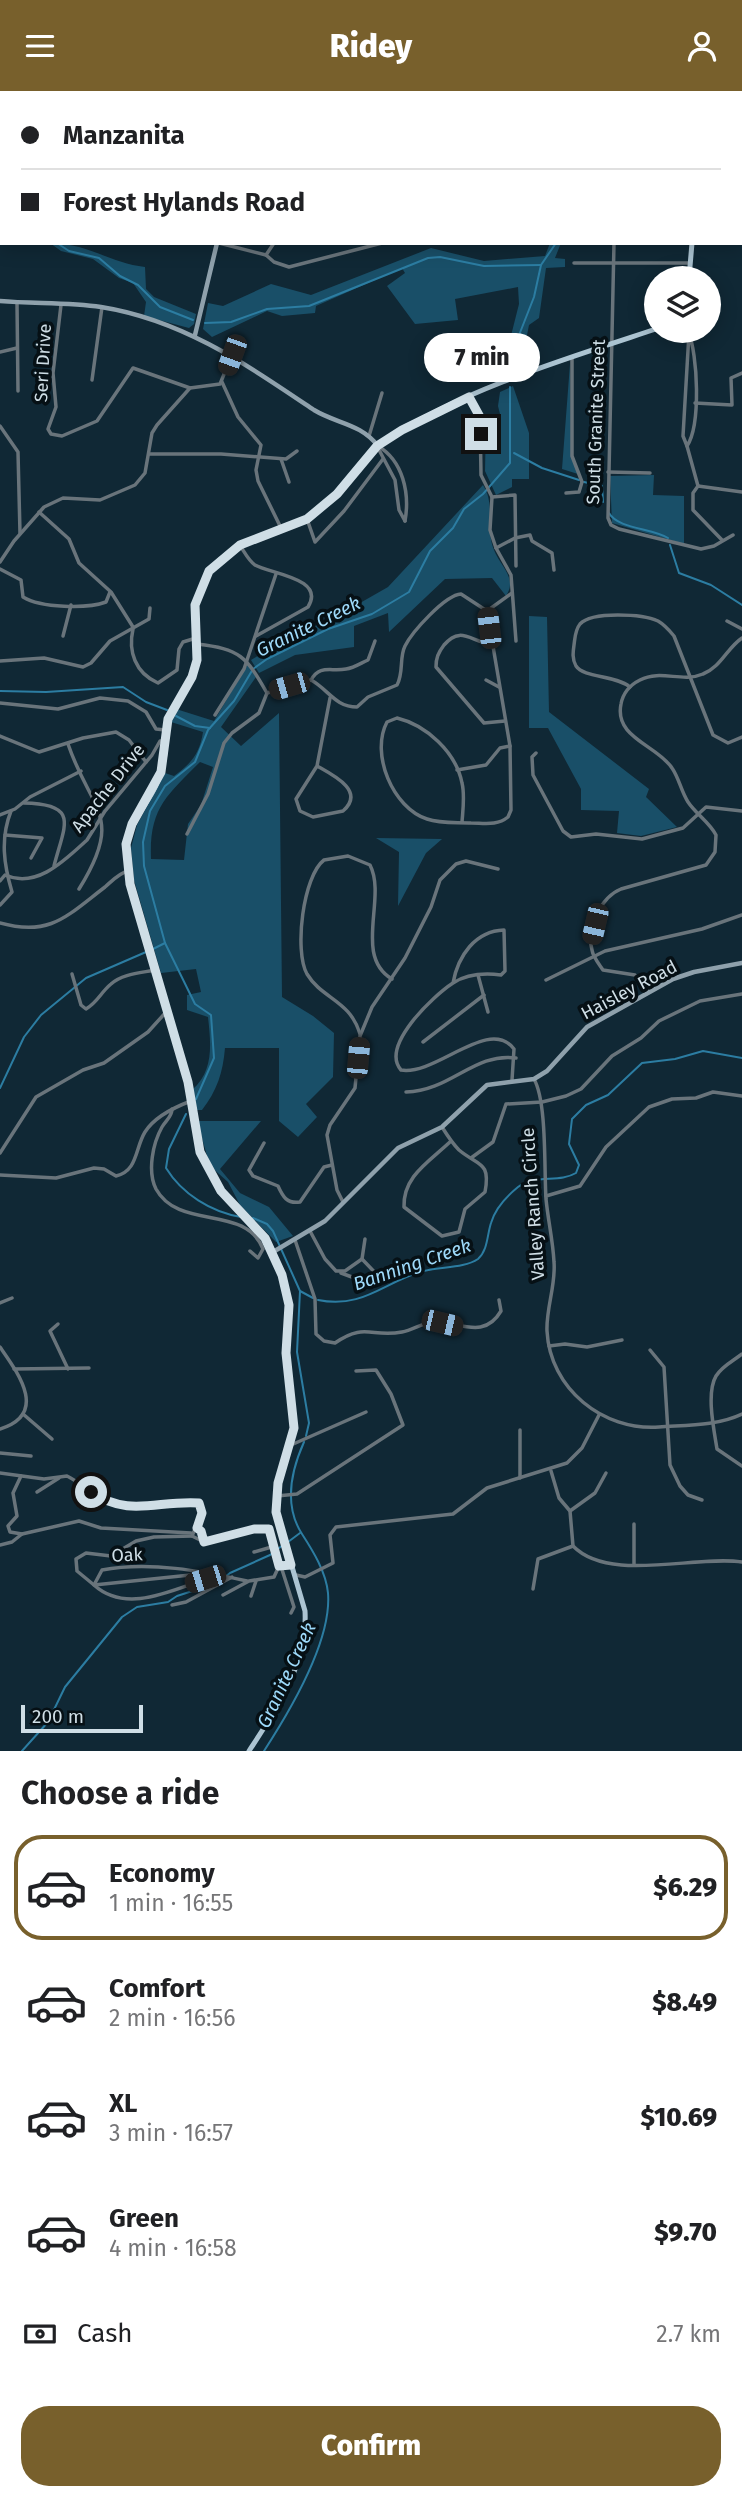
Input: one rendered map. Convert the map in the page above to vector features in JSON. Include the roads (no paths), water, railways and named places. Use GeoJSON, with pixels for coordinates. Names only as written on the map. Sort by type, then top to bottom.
{"type":"FeatureCollection","features":[{"type":"Feature","properties":{"kind":"main road"},"geometry":{"type":"LineString","coordinates":[[690,266],[692,245]]}},
{"type":"Feature","properties":{"kind":"main road"},"geometry":{"type":"LineString","coordinates":[[249,1751],[286,1690],[304,1639],[305,1611],[276,1512],[275,1496],[294,1428],[286,1353],[289,1305],[273,1252],[265,1238],[211,1177],[200,1152],[191,1101],[128,871],[128,834],[161,772],[164,730],[192,677],[196,641],[195,605],[199,589],[219,561],[240,545],[307,519],[337,494],[377,446],[402,430],[469,397],[644,333]]}},
{"type":"Feature","properties":{"kind":"street"},"geometry":{"type":"LineString","coordinates":[[195,335],[218,245]]}},
{"type":"Feature","properties":{"kind":"street"},"geometry":{"type":"LineString","coordinates":[[226,245],[266,255],[274,262],[289,267],[374,245]]}},
{"type":"Feature","properties":{"kind":"street"},"geometry":{"type":"LineString","coordinates":[[266,255],[273,245]]}},
{"type":"Feature","properties":{"kind":"street","name":"South Granite Street"},"geometry":{"type":"LineString","coordinates":[[614,245],[607,503],[611,525],[636,534],[701,549],[733,535]]}},
{"type":"Feature","properties":{"kind":"street"},"geometry":{"type":"LineString","coordinates":[[574,263],[690,263]]}},
{"type":"Feature","properties":{"kind":"street"},"geometry":{"type":"LineString","coordinates":[[0,301],[102,307],[195,335],[232,355],[318,412],[352,424],[369,436],[395,480],[399,510],[405,521],[407,508],[404,480],[384,450],[377,446]]}},
{"type":"Feature","properties":{"kind":"street"},"geometry":{"type":"LineString","coordinates":[[17,303],[18,391]]}},
{"type":"Feature","properties":{"kind":"street","name":"Seri Drive"},"geometry":{"type":"LineString","coordinates":[[61,305],[53,373],[56,407],[48,429],[55,437],[97,421],[133,368],[190,389]]}},
{"type":"Feature","properties":{"kind":"street"},"geometry":{"type":"LineString","coordinates":[[92,380],[102,307]]}},
{"type":"Feature","properties":{"kind":"street"},"geometry":{"type":"LineString","coordinates":[[688,343],[683,436],[698,487]]}},
{"type":"Feature","properties":{"kind":"street"},"geometry":{"type":"LineString","coordinates":[[687,446],[692,439],[695,403],[692,343]]}},
{"type":"Feature","properties":{"kind":"street"},"geometry":{"type":"LineString","coordinates":[[0,352],[17,348]]}},
{"type":"Feature","properties":{"kind":"street"},"geometry":{"type":"LineString","coordinates":[[232,355],[222,382],[238,417],[261,445],[256,470],[258,481],[282,530]]}},
{"type":"Feature","properties":{"kind":"street"},"geometry":{"type":"LineString","coordinates":[[566,493],[579,492],[582,483],[574,463],[572,438],[572,358]]}},
{"type":"Feature","properties":{"kind":"street"},"geometry":{"type":"LineString","coordinates":[[695,403],[732,405],[731,378],[742,373]]}},
{"type":"Feature","properties":{"kind":"street"},"geometry":{"type":"LineString","coordinates":[[0,562],[39,512],[63,498],[100,500],[135,485],[145,473],[157,425],[190,389],[222,382]]}},
{"type":"Feature","properties":{"kind":"street"},"geometry":{"type":"LineString","coordinates":[[369,436],[382,393]]}},
{"type":"Feature","properties":{"kind":"street"},"geometry":{"type":"LineString","coordinates":[[469,397],[480,417],[481,475],[492,498],[490,530],[496,548],[511,575],[516,641]]}},
{"type":"Feature","properties":{"kind":"street"},"geometry":{"type":"LineString","coordinates":[[0,426],[18,452],[20,535]]}},
{"type":"Feature","properties":{"kind":"street"},"geometry":{"type":"LineString","coordinates":[[149,454],[221,454],[281,459],[297,451]]}},
{"type":"Feature","properties":{"kind":"street"},"geometry":{"type":"LineString","coordinates":[[281,459],[289,482]]}},
{"type":"Feature","properties":{"kind":"street"},"geometry":{"type":"LineString","coordinates":[[307,519],[315,542],[344,512],[383,459]]}},
{"type":"Feature","properties":{"kind":"street"},"geometry":{"type":"LineString","coordinates":[[608,472],[650,473]]}},
{"type":"Feature","properties":{"kind":"street"},"geometry":{"type":"LineString","coordinates":[[698,487],[742,492]]}},
{"type":"Feature","properties":{"kind":"street"},"geometry":{"type":"LineString","coordinates":[[698,487],[693,493],[693,510],[723,541]]}},
{"type":"Feature","properties":{"kind":"street"},"geometry":{"type":"LineString","coordinates":[[492,498],[515,495],[516,566]]}},
{"type":"Feature","properties":{"kind":"street"},"geometry":{"type":"LineString","coordinates":[[39,512],[69,538],[79,563],[111,592],[133,627],[130,645],[138,669],[154,682],[162,683],[177,670],[179,649],[183,642],[196,641],[223,647],[247,659],[267,693]]}},
{"type":"Feature","properties":{"kind":"street"},"geometry":{"type":"LineString","coordinates":[[496,548],[515,538],[530,535],[532,541],[552,553],[554,570]]}},
{"type":"Feature","properties":{"kind":"street"},"geometry":{"type":"LineString","coordinates":[[240,545],[256,565],[302,581],[311,591],[312,600],[307,607],[256,636]]}},
{"type":"Feature","properties":{"kind":"street"},"geometry":{"type":"LineString","coordinates":[[0,569],[22,580],[23,597],[31,602],[103,604],[111,592]]}},
{"type":"Feature","properties":{"kind":"street"},"geometry":{"type":"LineString","coordinates":[[215,715],[247,659],[277,573]]}},
{"type":"Feature","properties":{"kind":"street"},"geometry":{"type":"LineString","coordinates":[[487,611],[512,593]]}},
{"type":"Feature","properties":{"kind":"street"},"geometry":{"type":"LineString","coordinates":[[311,680],[321,685],[330,698],[347,707],[356,707],[368,697],[397,684],[403,673],[405,645],[447,597],[461,594],[487,611],[510,746],[511,810],[508,817],[494,823],[462,822],[425,819],[398,795],[386,774],[381,741],[387,722],[397,718],[426,729],[441,744],[463,784],[462,822]]}},
{"type":"Feature","properties":{"kind":"street"},"geometry":{"type":"LineString","coordinates":[[63,636],[71,605]]}},
{"type":"Feature","properties":{"kind":"street"},"geometry":{"type":"LineString","coordinates":[[0,661],[44,658],[83,667],[120,636],[149,619],[150,608]]}},
{"type":"Feature","properties":{"kind":"street"},"geometry":{"type":"LineString","coordinates":[[630,687],[619,678],[585,673],[576,666],[573,657],[579,625],[589,618],[606,614],[656,620],[674,636],[713,735],[728,743],[742,737]]}},
{"type":"Feature","properties":{"kind":"street"},"geometry":{"type":"LineString","coordinates":[[727,621],[742,629]]}},
{"type":"Feature","properties":{"kind":"street"},"geometry":{"type":"LineString","coordinates":[[491,644],[467,635],[455,635],[439,651],[436,667],[484,723],[506,721]]}},
{"type":"Feature","properties":{"kind":"street"},"geometry":{"type":"LineString","coordinates":[[120,636],[130,645]]}},
{"type":"Feature","properties":{"kind":"street"},"geometry":{"type":"LineString","coordinates":[[649,992],[642,980],[635,975],[603,970],[595,957],[591,940],[599,908],[612,892],[706,865],[713,857],[716,835],[689,804],[667,763],[625,728],[620,707],[630,687],[657,675],[690,678],[713,670],[730,647],[742,638]]}},
{"type":"Feature","properties":{"kind":"street"},"geometry":{"type":"LineString","coordinates":[[267,693],[311,680],[316,672],[324,669],[350,669],[368,660],[376,641]]}},
{"type":"Feature","properties":{"kind":"street"},"geometry":{"type":"LineString","coordinates":[[486,680],[499,687]]}},
{"type":"Feature","properties":{"kind":"street"},"geometry":{"type":"LineString","coordinates":[[187,834],[208,794],[224,743],[259,713],[267,693]]}},
{"type":"Feature","properties":{"kind":"street"},"geometry":{"type":"LineString","coordinates":[[0,703],[51,709],[68,708],[100,698],[128,701],[146,712],[156,729],[164,730]]}},
{"type":"Feature","properties":{"kind":"street"},"geometry":{"type":"LineString","coordinates":[[317,766],[344,782],[351,791],[351,801],[343,811],[313,817],[300,811],[297,806],[298,791],[317,766],[330,698]]}},
{"type":"Feature","properties":{"kind":"street"},"geometry":{"type":"LineString","coordinates":[[0,736],[39,752],[116,732],[129,740],[146,762]]}},
{"type":"Feature","properties":{"kind":"street","name":"Apache Drive"},"geometry":{"type":"LineString","coordinates":[[5,875],[21,879],[54,868],[87,840],[102,816],[160,741],[165,741]]}},
{"type":"Feature","properties":{"kind":"street"},"geometry":{"type":"LineString","coordinates":[[68,744],[102,816],[103,836],[93,866],[79,889]]}},
{"type":"Feature","properties":{"kind":"street"},"geometry":{"type":"LineString","coordinates":[[457,770],[486,765],[500,748],[510,746]]}},
{"type":"Feature","properties":{"kind":"street"},"geometry":{"type":"LineString","coordinates":[[536,753],[532,757],[533,775],[562,831],[571,837],[596,834],[642,839],[683,828],[711,806],[742,811]]}},
{"type":"Feature","properties":{"kind":"street"},"geometry":{"type":"LineString","coordinates":[[0,815],[81,771]]}},
{"type":"Feature","properties":{"kind":"street"},"geometry":{"type":"LineString","coordinates":[[24,803],[49,804],[64,817],[67,824],[54,868]]}},
{"type":"Feature","properties":{"kind":"street"},"geometry":{"type":"LineString","coordinates":[[0,905],[12,892],[5,875],[5,835],[11,811]]}},
{"type":"Feature","properties":{"kind":"street"},"geometry":{"type":"LineString","coordinates":[[5,835],[42,838],[31,858]]}},
{"type":"Feature","properties":{"kind":"street"},"geometry":{"type":"LineString","coordinates":[[360,1036],[348,1009],[308,975],[301,938],[305,907],[316,866],[324,860],[348,856],[366,861],[374,873],[374,957],[380,969],[392,979]]}},
{"type":"Feature","properties":{"kind":"street"},"geometry":{"type":"LineString","coordinates":[[343,1202],[337,1190],[327,1135],[330,1125],[355,1088],[360,1036],[372,1007],[416,938],[446,872],[466,861],[498,869]]}},
{"type":"Feature","properties":{"kind":"street"},"geometry":{"type":"LineString","coordinates":[[0,923],[19,928],[42,929],[80,906],[128,871]]}},
{"type":"Feature","properties":{"kind":"street"},"geometry":{"type":"LineString","coordinates":[[0,881],[5,875]]}},
{"type":"Feature","properties":{"kind":"street"},"geometry":{"type":"LineString","coordinates":[[546,981],[605,951],[702,929],[742,915]]}},
{"type":"Feature","properties":{"kind":"street"},"geometry":{"type":"LineString","coordinates":[[453,983],[456,971],[472,943],[481,935],[501,930],[505,932],[505,971],[501,975],[478,975],[453,983],[404,1031],[395,1054],[396,1064],[401,1070],[419,1070],[486,1039],[499,1038],[509,1041],[516,1058],[512,1080]]}},
{"type":"Feature","properties":{"kind":"street","name":"Haisley Road"},"geometry":{"type":"LineString","coordinates":[[534,1079],[560,1060],[575,1037],[587,1027],[649,992],[694,972],[742,963]]}},
{"type":"Feature","properties":{"kind":"street"},"geometry":{"type":"LineString","coordinates":[[72,974],[81,1005],[86,1009],[96,1003],[111,983],[128,975],[155,970]]}},
{"type":"Feature","properties":{"kind":"street"},"geometry":{"type":"LineString","coordinates":[[478,975],[488,1012]]}},
{"type":"Feature","properties":{"kind":"street"},"geometry":{"type":"LineString","coordinates":[[471,1158],[493,1142],[506,1104],[542,1102],[581,1089],[612,1056],[641,1038],[659,1021],[689,1005],[742,994]]}},
{"type":"Feature","properties":{"kind":"street"},"geometry":{"type":"LineString","coordinates":[[423,1042],[484,995]]}},
{"type":"Feature","properties":{"kind":"street"},"geometry":{"type":"LineString","coordinates":[[0,1153],[36,1097],[58,1082],[104,1063],[148,1032],[167,1010]]}},
{"type":"Feature","properties":{"kind":"street"},"geometry":{"type":"LineString","coordinates":[[406,1093],[435,1089],[484,1061],[503,1056],[516,1058]]}},
{"type":"Feature","properties":{"kind":"street"},"geometry":{"type":"LineString","coordinates":[[273,1252],[325,1221],[398,1148],[442,1127],[487,1085],[534,1079]]}},
{"type":"Feature","properties":{"kind":"street","name":"Valley Ranch Circle"},"geometry":{"type":"LineString","coordinates":[[534,1079],[542,1102],[546,1196],[554,1261],[547,1329],[556,1368],[566,1384],[599,1415],[619,1424],[642,1428],[670,1426],[715,1422],[742,1414]]}},
{"type":"Feature","properties":{"kind":"street"},"geometry":{"type":"LineString","coordinates":[[546,1196],[580,1186],[598,1156],[649,1107],[672,1099],[696,1098],[713,1092],[742,1096]]}},
{"type":"Feature","properties":{"kind":"street"},"geometry":{"type":"LineString","coordinates":[[0,1175],[56,1178],[94,1168],[104,1169],[116,1176],[124,1174],[131,1167],[145,1131],[172,1109],[191,1101]]}},
{"type":"Feature","properties":{"kind":"street"},"geometry":{"type":"LineString","coordinates":[[172,1109],[172,1114],[155,1142],[152,1161],[156,1188],[177,1209],[251,1230],[263,1249],[258,1258],[250,1251]]}},
{"type":"Feature","properties":{"kind":"street"},"geometry":{"type":"LineString","coordinates":[[442,1127],[451,1141],[487,1173],[485,1192],[465,1209],[459,1232],[451,1236],[434,1233],[423,1220],[408,1212],[404,1207],[403,1190],[408,1181],[451,1141]]}},
{"type":"Feature","properties":{"kind":"street"},"geometry":{"type":"LineString","coordinates":[[264,1143],[249,1170],[253,1176],[278,1186],[284,1198],[292,1203],[300,1202],[324,1167],[332,1165]]}},
{"type":"Feature","properties":{"kind":"street"},"geometry":{"type":"LineString","coordinates":[[310,1231],[331,1268],[360,1280]]}},
{"type":"Feature","properties":{"kind":"street"},"geometry":{"type":"LineString","coordinates":[[341,1273],[362,1259],[365,1239]]}},
{"type":"Feature","properties":{"kind":"street"},"geometry":{"type":"LineString","coordinates":[[295,1240],[315,1299],[316,1334],[324,1341],[335,1343],[352,1331],[360,1330],[382,1334],[404,1332],[429,1322],[484,1327],[494,1323],[501,1311],[499,1300]]}},
{"type":"Feature","properties":{"kind":"street"},"geometry":{"type":"LineString","coordinates":[[362,1259],[384,1282]]}},
{"type":"Feature","properties":{"kind":"street"},"geometry":{"type":"LineString","coordinates":[[0,1303],[12,1298]]}},
{"type":"Feature","properties":{"kind":"street"},"geometry":{"type":"LineString","coordinates":[[58,1324],[50,1331],[68,1369]]}},
{"type":"Feature","properties":{"kind":"street"},"geometry":{"type":"LineString","coordinates":[[549,1346],[565,1344],[587,1347],[622,1340]]}},
{"type":"Feature","properties":{"kind":"street"},"geometry":{"type":"LineString","coordinates":[[0,1347],[26,1390],[23,1414],[14,1424],[0,1429]]}},
{"type":"Feature","properties":{"kind":"street"},"geometry":{"type":"LineString","coordinates":[[650,1350],[664,1367],[670,1426],[670,1465],[680,1486],[688,1495],[702,1500]]}},
{"type":"Feature","properties":{"kind":"street"},"geometry":{"type":"LineString","coordinates":[[742,1355],[723,1367],[715,1378],[717,1449],[742,1466]]}},
{"type":"Feature","properties":{"kind":"street"},"geometry":{"type":"LineString","coordinates":[[14,1369],[89,1368]]}},
{"type":"Feature","properties":{"kind":"street"},"geometry":{"type":"LineString","coordinates":[[275,1496],[297,1494],[403,1425],[391,1394],[376,1370],[356,1371]]}},
{"type":"Feature","properties":{"kind":"street"},"geometry":{"type":"LineString","coordinates":[[291,1445],[366,1412]]}},
{"type":"Feature","properties":{"kind":"street"},"geometry":{"type":"LineString","coordinates":[[23,1414],[52,1439]]}},
{"type":"Feature","properties":{"kind":"street"},"geometry":{"type":"LineString","coordinates":[[279,1566],[291,1565],[297,1577],[302,1577],[333,1563],[330,1535],[336,1527],[453,1514],[487,1488],[551,1471],[576,1456],[599,1415]]}},
{"type":"Feature","properties":{"kind":"street"},"geometry":{"type":"LineString","coordinates":[[520,1430],[520,1478]]}},
{"type":"Feature","properties":{"kind":"street"},"geometry":{"type":"LineString","coordinates":[[0,1453],[31,1456]]}},
{"type":"Feature","properties":{"kind":"street"},"geometry":{"type":"LineString","coordinates":[[551,1471],[559,1498],[570,1511],[573,1546],[589,1558],[634,1565],[742,1562]]}},
{"type":"Feature","properties":{"kind":"street"},"geometry":{"type":"LineString","coordinates":[[0,1473],[75,1480],[111,1503],[147,1509],[172,1503],[199,1503],[202,1513],[192,1534],[136,1541],[111,1556],[79,1555],[76,1559],[77,1571],[94,1584],[200,1574]]}},
{"type":"Feature","properties":{"kind":"street"},"geometry":{"type":"LineString","coordinates":[[570,1511],[595,1493],[606,1473]]}},
{"type":"Feature","properties":{"kind":"street"},"geometry":{"type":"LineString","coordinates":[[21,1476],[13,1493],[17,1516],[8,1527],[10,1532],[22,1534],[79,1521],[101,1528],[192,1534],[204,1542],[262,1528],[269,1529],[294,1607],[291,1613]]}},
{"type":"Feature","properties":{"kind":"street"},"geometry":{"type":"LineString","coordinates":[[37,1492],[61,1477]]}},
{"type":"Feature","properties":{"kind":"street"},"geometry":{"type":"LineString","coordinates":[[634,1524],[634,1565]]}},
{"type":"Feature","properties":{"kind":"street"},"geometry":{"type":"LineString","coordinates":[[197,1528],[201,1531],[204,1542]]}},
{"type":"Feature","properties":{"kind":"street"},"geometry":{"type":"LineString","coordinates":[[0,1545],[12,1542],[22,1534]]}},
{"type":"Feature","properties":{"kind":"street"},"geometry":{"type":"LineString","coordinates":[[254,1552],[275,1546]]}},
{"type":"Feature","properties":{"kind":"street"},"geometry":{"type":"LineString","coordinates":[[533,1589],[538,1559],[573,1546]]}},
{"type":"Feature","properties":{"kind":"street"},"geometry":{"type":"LineString","coordinates":[[212,1574],[256,1581],[274,1577],[279,1566]]}},
{"type":"Feature","properties":{"kind":"street","name":"Oak"},"geometry":{"type":"LineString","coordinates":[[174,1567],[200,1574],[212,1574],[209,1578],[139,1599],[115,1597],[94,1584],[96,1576],[110,1569],[174,1567]]}},
{"type":"Feature","properties":{"kind":"street"},"geometry":{"type":"LineString","coordinates":[[172,1605],[186,1602],[232,1577]]}},
{"type":"Feature","properties":{"kind":"street"},"geometry":{"type":"LineString","coordinates":[[223,1595],[249,1581]]}},
{"type":"Feature","properties":{"kind":"street"},"geometry":{"type":"LineString","coordinates":[[251,1596],[256,1581]]}},
{"type":"Feature","properties":{"kind":"waterway"},"geometry":{"type":"LineString","coordinates":[[60,245],[69,251],[99,258],[120,276],[138,285],[160,307],[193,320]]}},
{"type":"Feature","properties":{"kind":"waterway","name":"Granite Creek"},"geometry":{"type":"LineString","coordinates":[[510,373],[512,353],[534,297],[541,265],[555,245]]}},
{"type":"Feature","properties":{"kind":"waterway"},"geometry":{"type":"LineString","coordinates":[[205,323],[231,322],[267,309],[309,306],[428,258],[440,257],[484,266],[541,265]]}},
{"type":"Feature","properties":{"kind":"waterway","name":"Granite Creek"},"geometry":{"type":"LineString","coordinates":[[196,1099],[214,1058],[211,1015],[195,1004],[165,943],[144,866],[143,842],[150,811],[165,786],[195,762],[208,730],[234,701],[253,669],[267,659],[328,629],[372,614],[409,592],[430,551],[453,528],[464,509],[483,494],[510,463],[510,387]]}},
{"type":"Feature","properties":{"kind":"waterway"},"geometry":{"type":"LineString","coordinates":[[514,453],[542,468],[579,480]]}},
{"type":"Feature","properties":{"kind":"waterway"},"geometry":{"type":"LineString","coordinates":[[584,482],[602,486],[603,502]]}},
{"type":"Feature","properties":{"kind":"waterway"},"geometry":{"type":"LineString","coordinates":[[609,513],[627,525],[668,538]]}},
{"type":"Feature","properties":{"kind":"waterway"},"geometry":{"type":"LineString","coordinates":[[670,545],[679,573],[711,585],[742,605]]}},
{"type":"Feature","properties":{"kind":"waterway"},"geometry":{"type":"LineString","coordinates":[[0,691],[46,692],[123,687],[146,702],[167,710]]}},
{"type":"Feature","properties":{"kind":"waterway"},"geometry":{"type":"LineString","coordinates":[[176,716],[195,726],[210,728]]}},
{"type":"Feature","properties":{"kind":"waterway"},"geometry":{"type":"LineString","coordinates":[[151,950],[165,943]]}},
{"type":"Feature","properties":{"kind":"waterway"},"geometry":{"type":"LineString","coordinates":[[0,1088],[24,1037],[41,1015],[86,978],[146,952]]}},
{"type":"Feature","properties":{"kind":"waterway","name":"Banning Creek"},"geometry":{"type":"LineString","coordinates":[[318,1300],[333,1302],[360,1298],[420,1272],[478,1259],[485,1247],[495,1213],[518,1187],[532,1181],[562,1178],[576,1173],[579,1165],[569,1144],[572,1119],[586,1105],[608,1095],[642,1063],[675,1059],[703,1051],[742,1058]]}},
{"type":"Feature","properties":{"kind":"waterway","name":"Granite Creek"},"geometry":{"type":"LineString","coordinates":[[186,1114],[169,1149],[166,1168],[180,1186],[198,1200],[219,1211],[241,1217]]}},
{"type":"Feature","properties":{"kind":"waterway","name":"Granite Creek"},"geometry":{"type":"LineString","coordinates":[[253,1218],[267,1224],[273,1231],[300,1291],[297,1352],[309,1423],[306,1436]]}},
{"type":"Feature","properties":{"kind":"waterway","name":"Banning Creek"},"geometry":{"type":"LineString","coordinates":[[300,1291],[313,1298]]}},
{"type":"Feature","properties":{"kind":"waterway","name":"Granite Creek"},"geometry":{"type":"LineString","coordinates":[[264,1751],[307,1675],[323,1632],[327,1612],[325,1577],[296,1523],[291,1500],[293,1476],[304,1442]]}},
{"type":"Feature","properties":{"kind":"waterway"},"geometry":{"type":"LineString","coordinates":[[288,1542],[300,1533]]}},
{"type":"Feature","properties":{"kind":"waterway"},"geometry":{"type":"LineString","coordinates":[[22,1751],[48,1722],[65,1687],[122,1617],[137,1607],[168,1602],[177,1596],[217,1583],[230,1573],[270,1555],[283,1545]]}}]}
